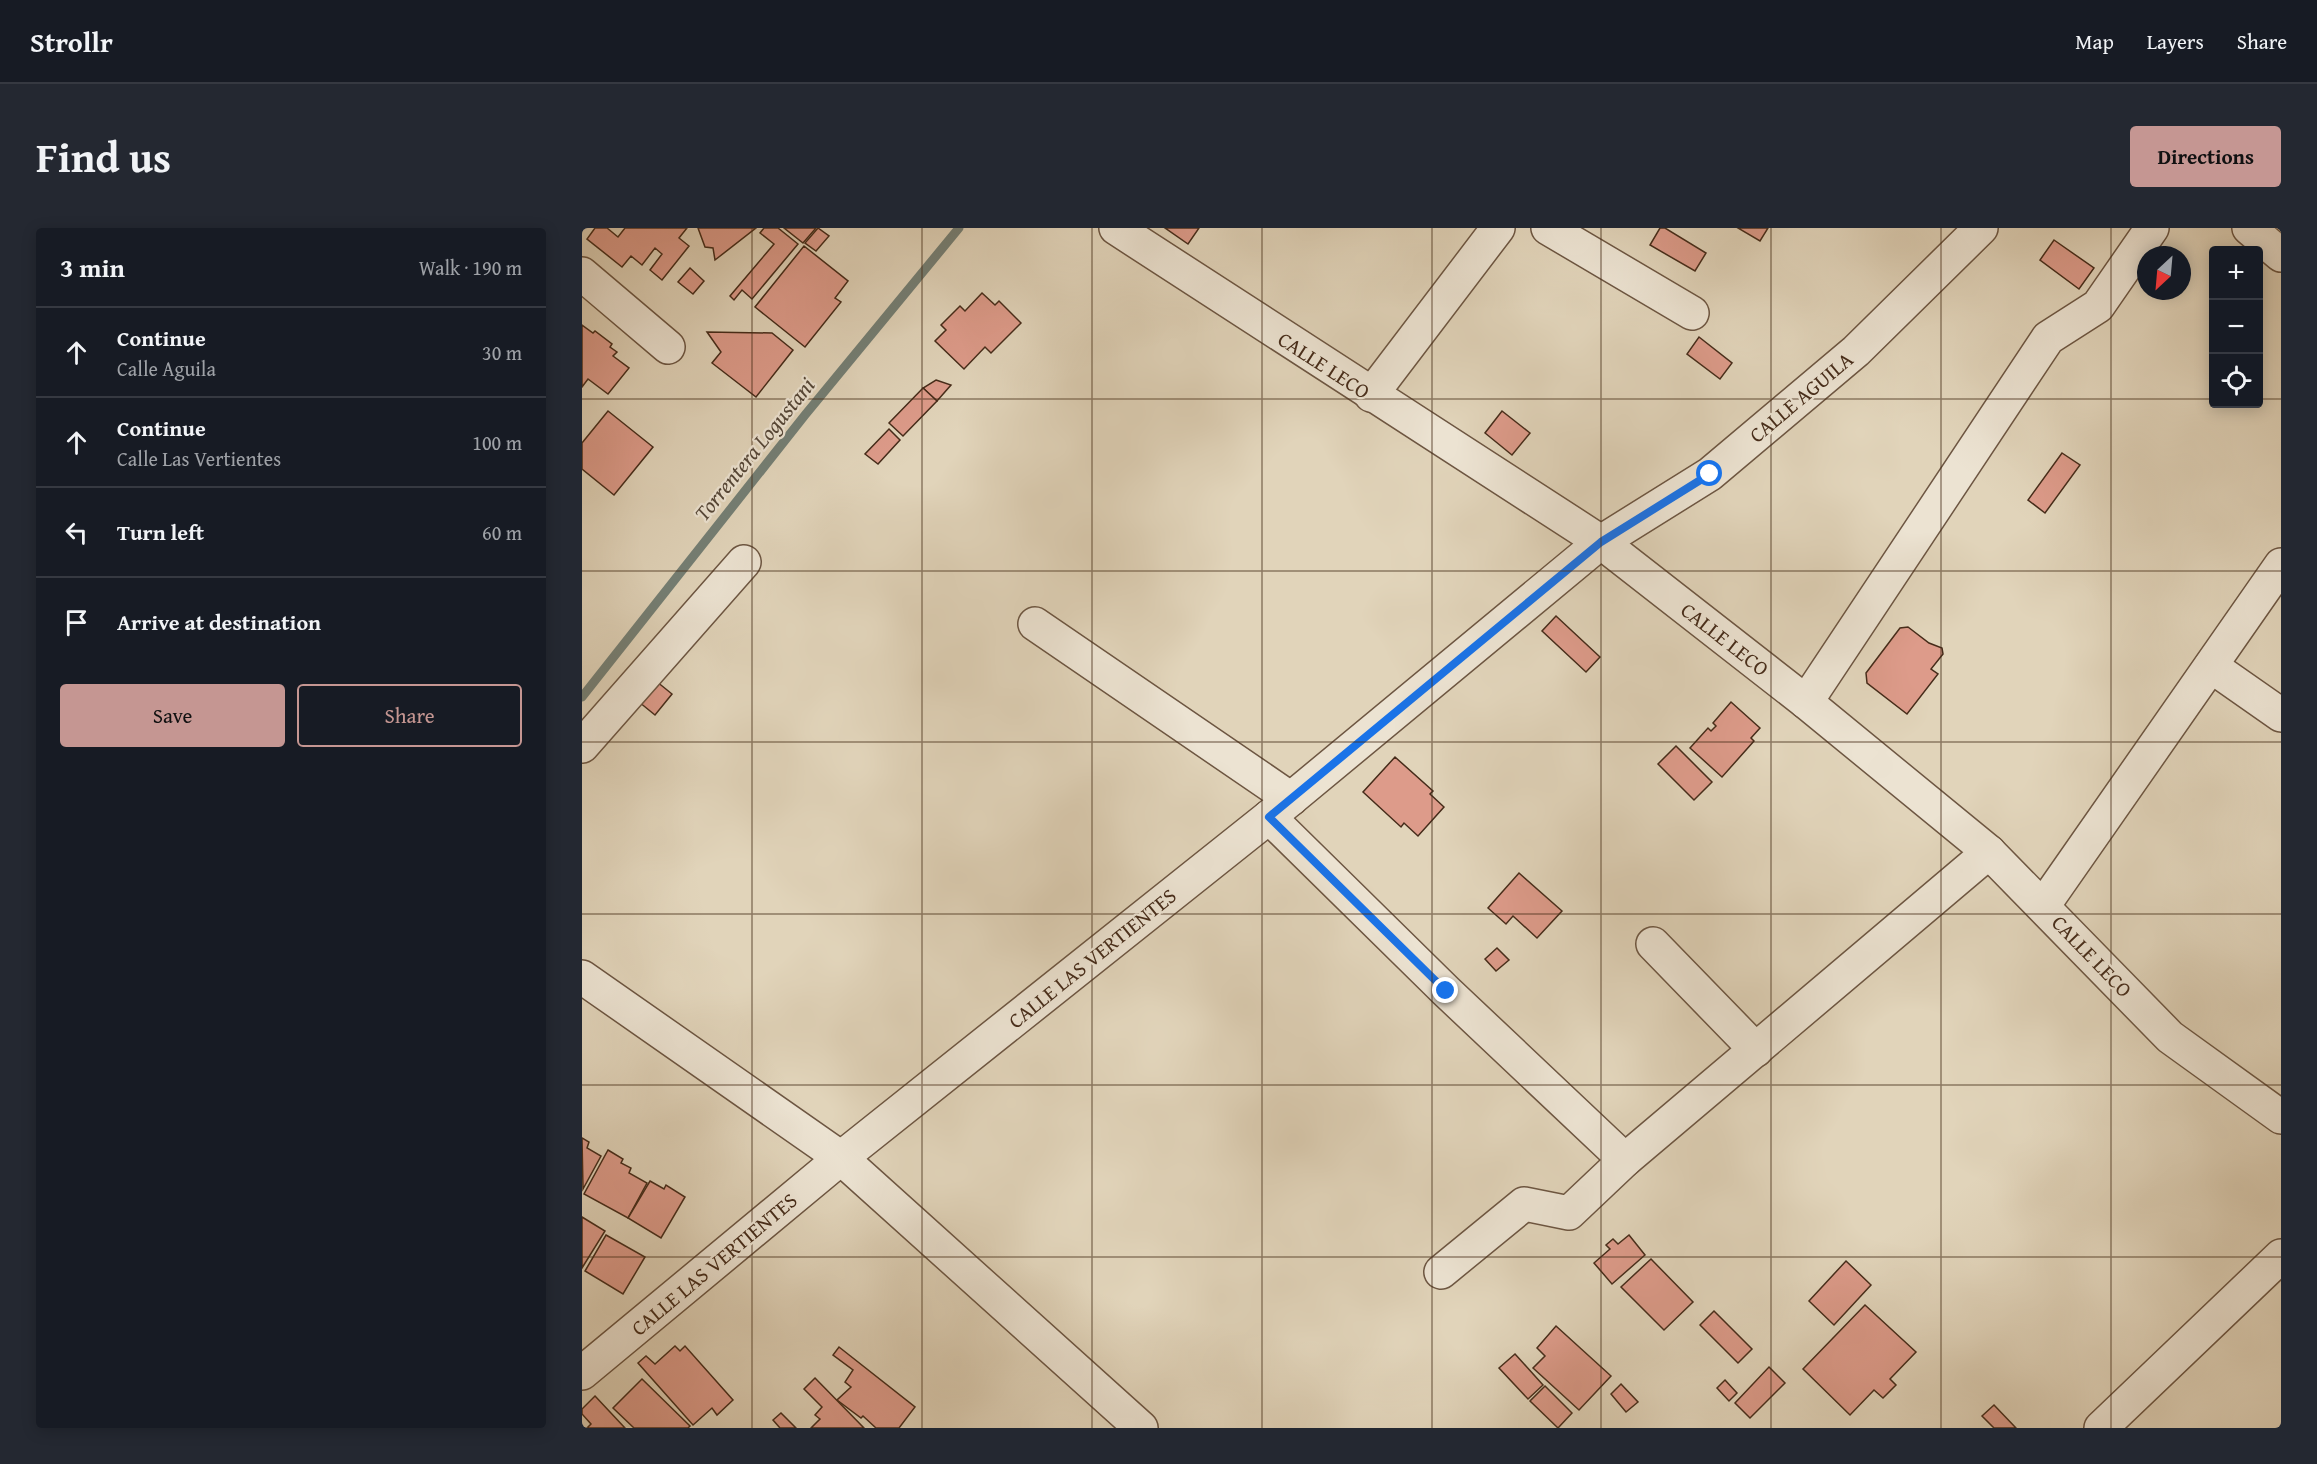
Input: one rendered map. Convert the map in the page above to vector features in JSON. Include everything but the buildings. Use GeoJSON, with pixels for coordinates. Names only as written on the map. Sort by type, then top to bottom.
{"type":"FeatureCollection","features":[{"type":"Feature","properties":{"kind":"street","name":"CALLE LECO"},"geometry":{"type":"LineString","coordinates":[[1116,228],[1601,542],[1806,702],[1989,852],[2170,1037],[2280,1115]]}},
{"type":"Feature","properties":{"kind":"street"},"geometry":{"type":"LineString","coordinates":[[1371,395],[1498,228]]}},
{"type":"Feature","properties":{"kind":"street"},"geometry":{"type":"LineString","coordinates":[[1548,228],[1692,313]]}},
{"type":"Feature","properties":{"kind":"street","name":"CALLE AGUILA"},"geometry":{"type":"LineString","coordinates":[[1601,542],[1710,474],[1856,351],[1982,228]]}},
{"type":"Feature","properties":{"kind":"street"},"geometry":{"type":"LineString","coordinates":[[1806,702],[2048,338],[2098,306],[2152,228]]}},
{"type":"Feature","properties":{"kind":"street"},"geometry":{"type":"LineString","coordinates":[[2249,228],[2281,255]]}},
{"type":"Feature","properties":{"kind":"street"},"geometry":{"type":"LineString","coordinates":[[582,274],[668,347]]}},
{"type":"Feature","properties":{"kind":"street","name":"CALLE LAS VERTIENTES"},"geometry":{"type":"LineString","coordinates":[[582,1373],[841,1158],[1280,808],[1601,542]]}},
{"type":"Feature","properties":{"kind":"street"},"geometry":{"type":"LineString","coordinates":[[582,746],[744,562]]}},
{"type":"Feature","properties":{"kind":"street"},"geometry":{"type":"LineString","coordinates":[[2043,906],[2281,565]]}},
{"type":"Feature","properties":{"kind":"street"},"geometry":{"type":"LineString","coordinates":[[1035,624],[1280,808],[1446,991],[1625,1160]]}},
{"type":"Feature","properties":{"kind":"street"},"geometry":{"type":"LineString","coordinates":[[2211,666],[2281,716]]}},
{"type":"Feature","properties":{"kind":"street"},"geometry":{"type":"LineString","coordinates":[[1440,1272],[1524,1204],[1569,1213],[1625,1160],[1989,852]]}},
{"type":"Feature","properties":{"kind":"street"},"geometry":{"type":"LineString","coordinates":[[1653,944],[1756,1050]]}},
{"type":"Feature","properties":{"kind":"street"},"geometry":{"type":"LineString","coordinates":[[582,977],[841,1158],[1141,1428]]}},
{"type":"Feature","properties":{"kind":"street"},"geometry":{"type":"LineString","coordinates":[[2101,1428],[2281,1256]]}},
{"type":"Feature","properties":{"kind":"waterway","name":"Torrentera Logustani"},"geometry":{"type":"LineString","coordinates":[[582,697],[805,415],[959,228]]}},
{"type":"Feature","properties":{"kind":"route"},"geometry":{"type":"LineString","coordinates":[[1446,991],[1269,817],[1601,542],[1710,474]]}}]}
